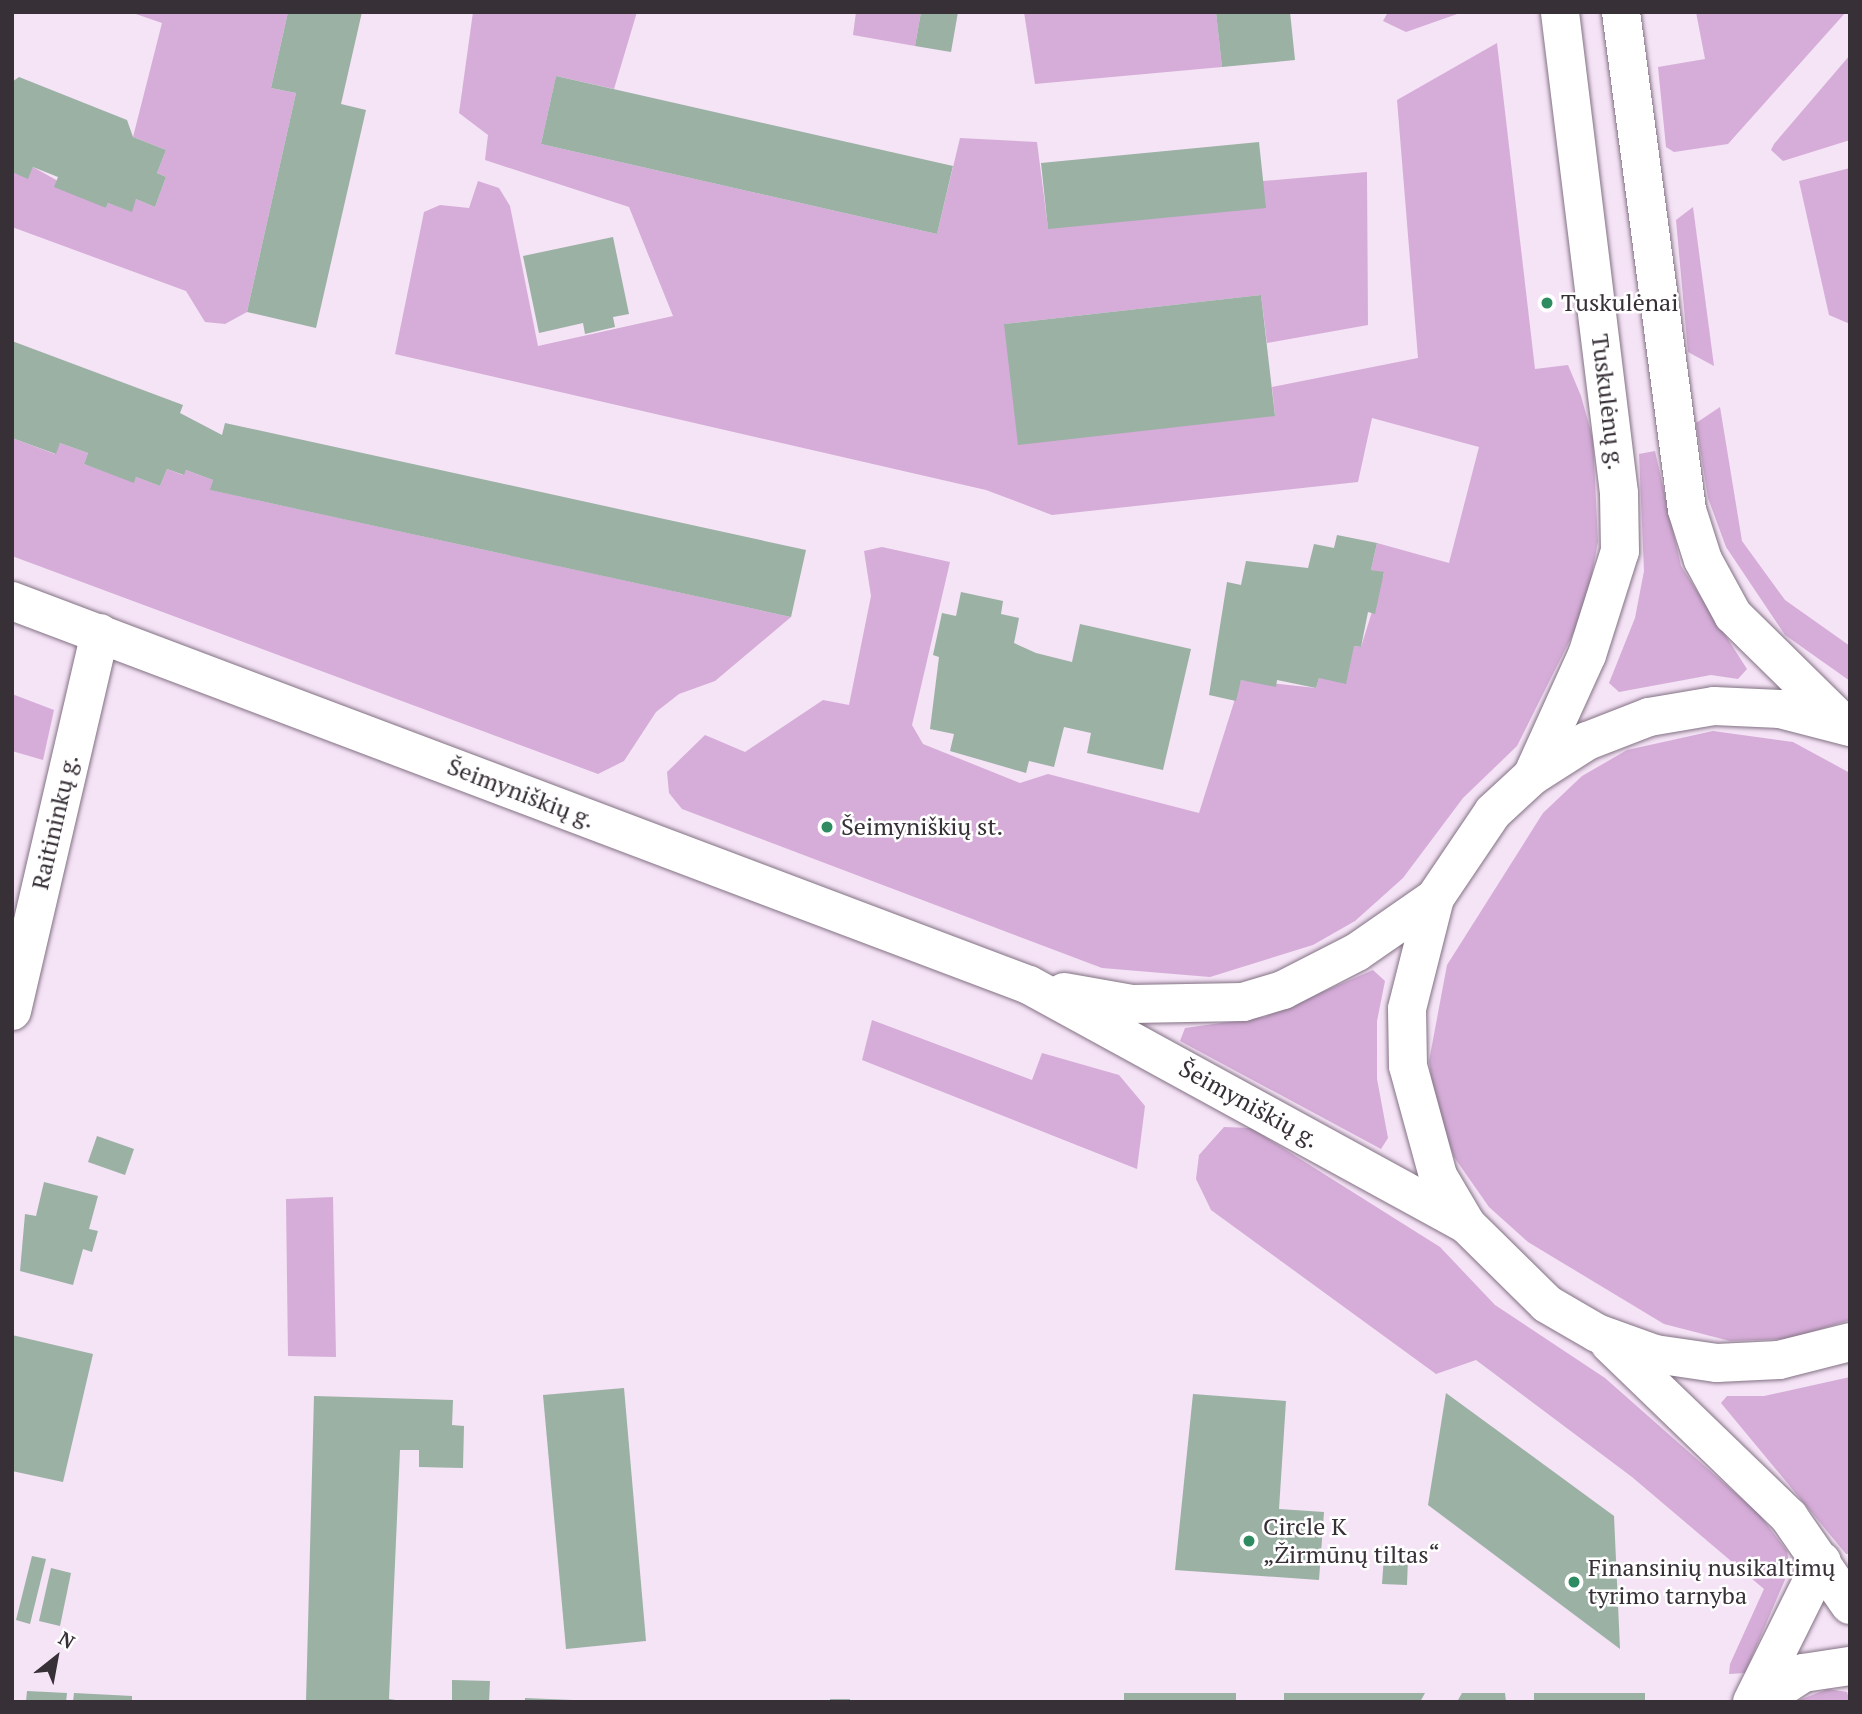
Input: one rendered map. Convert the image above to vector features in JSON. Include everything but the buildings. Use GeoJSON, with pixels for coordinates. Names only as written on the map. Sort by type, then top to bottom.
{"type":"FeatureCollection","features":[{"type":"Feature","properties":{"kind":"main road","name":"Tuskulėnų g."},"geometry":{"type":"LineString","coordinates":[[1532,776],[1587,655],[1620,551],[1619,493],[1560,12]]}},
{"type":"Feature","properties":{"kind":"main road"},"geometry":{"type":"LineString","coordinates":[[1621,12],[1687,510],[1703,560],[1733,615],[1847,726]]}},
{"type":"Feature","properties":{"kind":"main road","name":"Šeimyniškių g."},"geometry":{"type":"LineString","coordinates":[[12,601],[1029,985],[1467,1225]]}},
{"type":"Feature","properties":{"kind":"main road","name":"Raitininkų g."},"geometry":{"type":"LineString","coordinates":[[12,1011],[100,633]]}},
{"type":"Feature","properties":{"kind":"main road"},"geometry":{"type":"LineString","coordinates":[[1847,726],[1780,709],[1701,708],[1649,717],[1587,741],[1532,776],[1485,822],[1435,898],[1407,1009],[1408,1066],[1434,1165],[1467,1225],[1547,1304],[1597,1333],[1655,1353],[1717,1363],[1779,1360],[1850,1342]]}},
{"type":"Feature","properties":{"kind":"main road","name":"Šeimyniškių g."},"geometry":{"type":"LineString","coordinates":[[1029,985],[1132,1004],[1242,1002],[1283,990],[1357,952],[1435,898]]}},
{"type":"Feature","properties":{"kind":"main road"},"geometry":{"type":"LineString","coordinates":[[1597,1333],[1745,1470],[1822,1561],[1850,1605]]}},
{"type":"Feature","properties":{"kind":"main road"},"geometry":{"type":"LineString","coordinates":[[1752,1702],[1822,1561]]}},
{"type":"Feature","properties":{"kind":"main road"},"geometry":{"type":"LineString","coordinates":[[1759,1702],[1803,1673],[1850,1667]]}},
{"type":"Feature","properties":{"kind":"shaded area"},"geometry":{"type":"Polygon","coordinates":[[[130,12],[288,12],[271,88],[296,93],[247,312],[225,324],[205,322],[186,291],[12,227],[12,172],[28,178],[33,167],[106,208],[108,203],[131,211],[136,199],[155,207],[166,177],[157,173],[166,150],[133,137],[162,23],[130,12]]]}},
{"type":"Feature","properties":{"kind":"shaded area"},"geometry":{"type":"Polygon","coordinates":[[[473,12],[637,12],[614,89],[556,76],[541,144],[937,234],[960,138],[1037,142],[1048,228],[1263,181],[1367,172],[1368,325],[1267,343],[1261,295],[1005,324],[1275,416],[1272,387],[1418,358],[1397,100],[1497,43],[1535,369],[1568,365],[1581,396],[1593,439],[1598,542],[1585,610],[1517,746],[1463,798],[1403,878],[1355,921],[1313,945],[1210,977],[1102,968],[682,809],[669,793],[667,772],[705,735],[745,752],[823,700],[849,705],[871,596],[864,551],[882,547],[950,562],[912,725],[923,744],[1020,783],[1048,774],[1199,813],[1241,680],[1316,688],[1319,678],[1354,646],[1361,647],[1384,573],[1371,570],[1377,543],[1449,563],[1479,447],[1372,418],[1358,482],[1052,515],[986,490],[395,354],[424,212],[440,205],[469,208],[478,181],[499,188],[510,206],[538,346],[673,316],[629,207],[485,160],[488,135],[459,113],[473,12]]]}},
{"type":"Feature","properties":{"kind":"shaded area"},"geometry":{"type":"Polygon","coordinates":[[[856,12],[921,12],[915,46],[853,35],[856,12]]]}},
{"type":"Feature","properties":{"kind":"shaded area"},"geometry":{"type":"Polygon","coordinates":[[[1024,12],[1216,12],[1222,67],[1035,84],[1024,12]]]}},
{"type":"Feature","properties":{"kind":"shaded area"},"geometry":{"type":"Polygon","coordinates":[[[1388,12],[1463,12],[1406,32],[1383,21],[1388,12]]]}},
{"type":"Feature","properties":{"kind":"shaded area"},"geometry":{"type":"Polygon","coordinates":[[[1696,12],[1846,12],[1728,144],[1674,152],[1666,147],[1658,67],[1705,59],[1696,12]]]}},
{"type":"Feature","properties":{"kind":"shaded area"},"geometry":{"type":"Polygon","coordinates":[[[1850,55],[1850,140],[1783,161],[1771,150],[1774,144],[1850,55]]]}},
{"type":"Feature","properties":{"kind":"shaded area"},"geometry":{"type":"Polygon","coordinates":[[[1850,168],[1850,324],[1829,315],[1799,181],[1850,168]]]}},
{"type":"Feature","properties":{"kind":"shaded area"},"geometry":{"type":"Polygon","coordinates":[[[1693,207],[1714,366],[1688,352],[1676,220],[1693,207]]]}},
{"type":"Feature","properties":{"kind":"shaded area"},"geometry":{"type":"Polygon","coordinates":[[[1720,407],[1742,541],[1785,600],[1850,646],[1850,681],[1785,635],[1726,547],[1708,498],[1696,423],[1720,407]]]}},
{"type":"Feature","properties":{"kind":"shaded area"},"geometry":{"type":"Polygon","coordinates":[[[12,438],[55,454],[60,443],[88,453],[84,464],[134,482],[136,477],[160,486],[167,469],[183,475],[186,470],[213,480],[211,490],[791,617],[715,681],[679,694],[656,712],[624,761],[598,774],[12,556],[12,438]]]}},
{"type":"Feature","properties":{"kind":"shaded area"},"geometry":{"type":"Polygon","coordinates":[[[1655,451],[1681,566],[1747,669],[1738,679],[1711,675],[1619,692],[1609,683],[1635,618],[1644,571],[1639,454],[1655,451]]]}},
{"type":"Feature","properties":{"kind":"shaded area"},"geometry":{"type":"Polygon","coordinates":[[[12,694],[54,710],[43,760],[12,751],[12,694]]]}},
{"type":"Feature","properties":{"kind":"shaded area"},"geometry":{"type":"Polygon","coordinates":[[[1713,731],[1793,742],[1850,773],[1850,1320],[1789,1339],[1730,1341],[1664,1324],[1528,1242],[1489,1207],[1454,1157],[1435,1106],[1429,1061],[1447,965],[1543,813],[1582,776],[1627,750],[1713,731]]]}},
{"type":"Feature","properties":{"kind":"shaded area"},"geometry":{"type":"Polygon","coordinates":[[[1373,970],[1385,981],[1377,1021],[1377,1079],[1388,1138],[1381,1149],[1180,1041],[1185,1028],[1264,1017],[1373,970]]]}},
{"type":"Feature","properties":{"kind":"shaded area"},"geometry":{"type":"Polygon","coordinates":[[[872,1020],[1032,1080],[1042,1053],[1119,1075],[1145,1106],[1137,1169],[862,1060],[872,1020]]]}},
{"type":"Feature","properties":{"kind":"shaded area"},"geometry":{"type":"Polygon","coordinates":[[[1224,1127],[1251,1128],[1440,1247],[1495,1305],[1605,1378],[1759,1514],[1787,1551],[1790,1568],[1745,1673],[1729,1674],[1730,1664],[1764,1589],[1632,1477],[1476,1360],[1436,1374],[1211,1210],[1196,1179],[1199,1155],[1224,1127]]]}},
{"type":"Feature","properties":{"kind":"shaded area"},"geometry":{"type":"Polygon","coordinates":[[[333,1197],[336,1357],[288,1356],[286,1199],[333,1197]]]}},
{"type":"Feature","properties":{"kind":"shaded area"},"geometry":{"type":"Polygon","coordinates":[[[1850,1377],[1850,1554],[1846,1554],[1721,1403],[1727,1396],[1764,1396],[1850,1377]]]}},
{"type":"Feature","properties":{"kind":"shaded area"},"geometry":{"type":"Polygon","coordinates":[[[1828,1689],[1847,1692],[1850,1702],[1794,1702],[1828,1689]]]}},
{"type":"Feature","properties":{"kind":"place","name":"Tuskulėnai"},"geometry":{"type":"Point","coordinates":[1547,303]}},
{"type":"Feature","properties":{"kind":"place","name":"Šeimyniškių st."},"geometry":{"type":"Point","coordinates":[827,827]}},
{"type":"Feature","properties":{"kind":"place","name":"Circle K „Žirmūnų tiltas“"},"geometry":{"type":"Point","coordinates":[1249,1541]}},
{"type":"Feature","properties":{"kind":"place","name":"Finansinių nusikaltimų tyrimo tarnyba"},"geometry":{"type":"Point","coordinates":[1574,1582]}}]}
